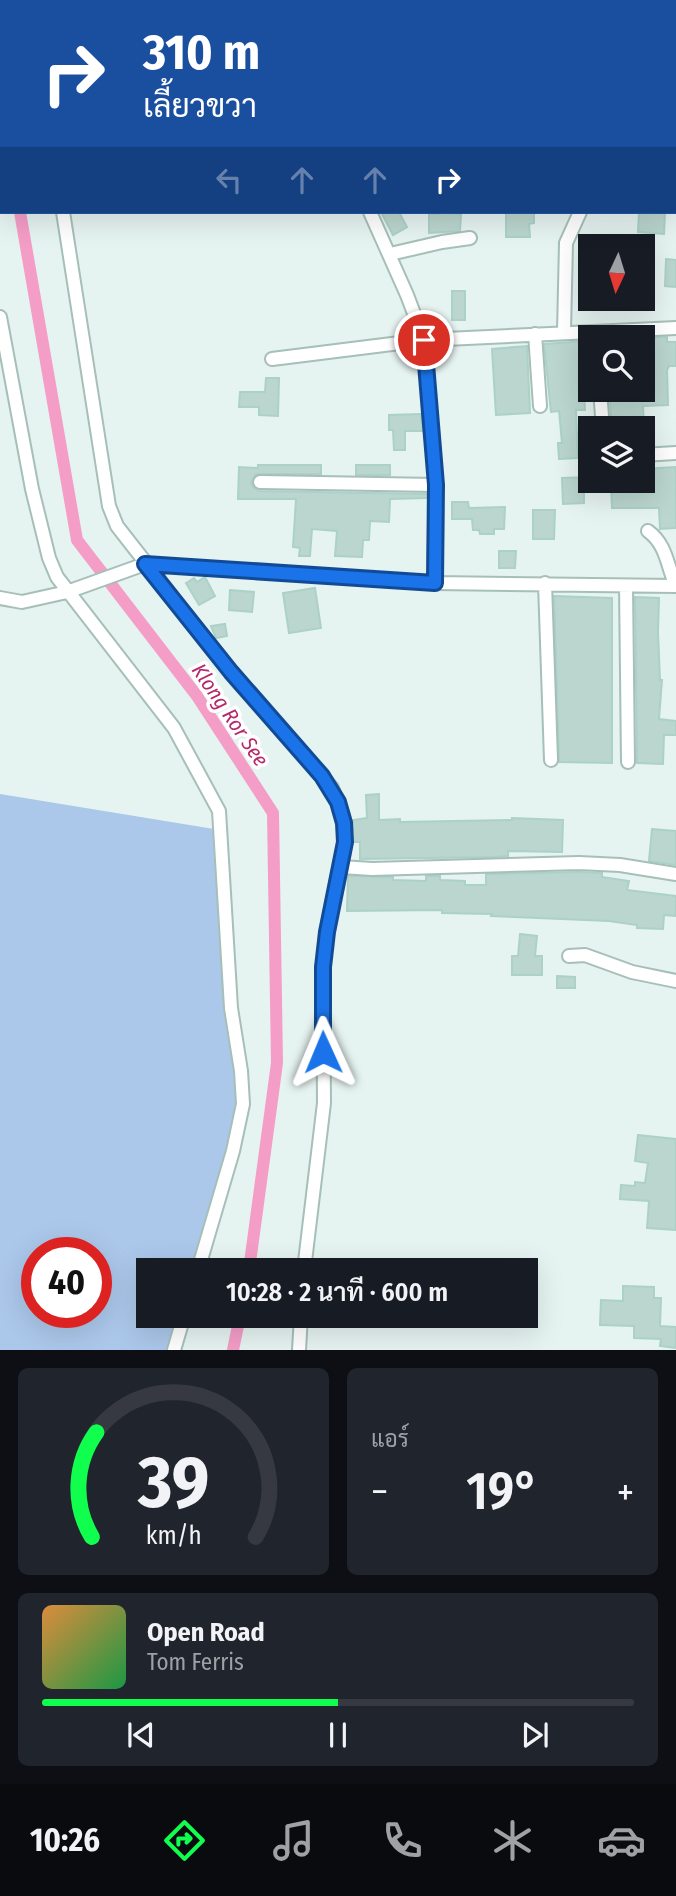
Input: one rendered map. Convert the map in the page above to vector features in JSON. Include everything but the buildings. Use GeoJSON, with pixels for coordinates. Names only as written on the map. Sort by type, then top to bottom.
{"type":"FeatureCollection","features":[{"type":"Feature","properties":{"kind":"street"},"geometry":{"type":"LineString","coordinates":[[63,214],[109,506],[117,526],[140,565],[332,788],[344,823],[345,842],[327,932],[323,967],[324,1104],[305,1258]]}},
{"type":"Feature","properties":{"kind":"street"},"geometry":{"type":"LineString","coordinates":[[371,214],[424,340],[436,485],[435,583]]}},
{"type":"Feature","properties":{"kind":"street"},"geometry":{"type":"LineString","coordinates":[[564,332],[566,243],[579,214]]}},
{"type":"Feature","properties":{"kind":"street"},"geometry":{"type":"LineString","coordinates":[[390,254],[470,238]]}},
{"type":"Feature","properties":{"kind":"street"},"geometry":{"type":"LineString","coordinates":[[0,317],[1,340],[32,489],[49,558],[57,577],[71,590],[174,727],[219,811],[231,1008],[242,1071],[243,1104],[233,1151],[202,1258]]}},
{"type":"Feature","properties":{"kind":"street"},"geometry":{"type":"LineString","coordinates":[[655,330],[676,328]]}},
{"type":"Feature","properties":{"kind":"street"},"geometry":{"type":"LineString","coordinates":[[272,359],[424,340],[578,333]]}},
{"type":"Feature","properties":{"kind":"street"},"geometry":{"type":"LineString","coordinates":[[535,334],[540,406]]}},
{"type":"Feature","properties":{"kind":"street"},"geometry":{"type":"LineString","coordinates":[[655,454],[676,453]]}},
{"type":"Feature","properties":{"kind":"street"},"geometry":{"type":"LineString","coordinates":[[260,482],[436,485]]}},
{"type":"Feature","properties":{"kind":"street"},"geometry":{"type":"LineString","coordinates":[[0,598],[22,602],[71,590],[140,565],[435,583],[676,586],[667,566],[664,548],[648,531]]}},
{"type":"Feature","properties":{"kind":"street"},"geometry":{"type":"LineString","coordinates":[[545,583],[551,760]]}},
{"type":"Feature","properties":{"kind":"street"},"geometry":{"type":"LineString","coordinates":[[626,586],[628,762]]}},
{"type":"Feature","properties":{"kind":"street"},"geometry":{"type":"LineString","coordinates":[[341,867],[372,869],[579,863],[620,865],[676,874]]}},
{"type":"Feature","properties":{"kind":"street"},"geometry":{"type":"LineString","coordinates":[[569,956],[585,955],[644,975],[676,981]]}},
{"type":"Feature","properties":{"kind":"street"},"geometry":{"type":"LineString","coordinates":[[174,1350],[180,1328]]}},
{"type":"Feature","properties":{"kind":"street"},"geometry":{"type":"LineString","coordinates":[[299,1350],[300,1328]]}},
{"type":"Feature","properties":{"kind":"shaded area"},"geometry":{"type":"Polygon","coordinates":[[[0,794],[220,830],[239,1129],[204,1258],[136,1258],[136,1328],[185,1328],[179,1350],[0,1350],[0,794]]]}},
{"type":"Feature","properties":{"kind":"waterway","name":"Klong Ror See"},"geometry":{"type":"LineString","coordinates":[[20,214],[77,540],[197,696],[273,813],[277,1063],[251,1258]]}},
{"type":"Feature","properties":{"kind":"waterway","name":"Klong Ror See"},"geometry":{"type":"LineString","coordinates":[[233,1350],[238,1328]]}},
{"type":"Feature","properties":{"kind":"route"},"geometry":{"type":"LineString","coordinates":[[323,1052],[323,967],[327,932],[345,842],[343,816],[338,802],[332,788],[231,672],[145,564],[435,583],[436,485],[424,340]]}}]}
